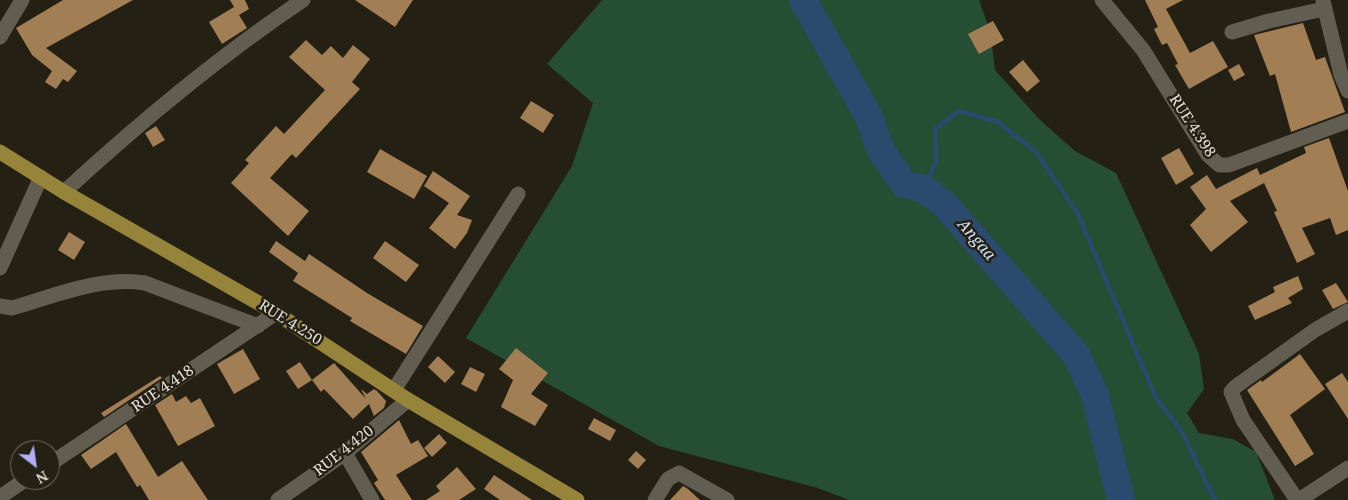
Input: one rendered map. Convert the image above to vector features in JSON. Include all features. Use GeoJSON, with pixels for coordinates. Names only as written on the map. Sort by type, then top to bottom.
{"type":"FeatureCollection","features":[{"type":"Feature","properties":{"kind":"main road","name":"RUE 4.250"},"geometry":{"type":"LineString","coordinates":[[0,152],[64,192],[276,313],[408,400],[577,500]]}},
{"type":"Feature","properties":{"kind":"street"},"geometry":{"type":"LineString","coordinates":[[0,36],[22,0]]}},
{"type":"Feature","properties":{"kind":"street"},"geometry":{"type":"LineString","coordinates":[[64,192],[136,127],[260,29],[303,0]]}},
{"type":"Feature","properties":{"kind":"street","name":"RUE 4.398"},"geometry":{"type":"LineString","coordinates":[[1102,0],[1143,50],[1208,155],[1219,165],[1229,165],[1348,121]]}},
{"type":"Feature","properties":{"kind":"street"},"geometry":{"type":"LineString","coordinates":[[1232,32],[1324,5],[1341,74],[1348,91]]}},
{"type":"Feature","properties":{"kind":"street"},"geometry":{"type":"LineString","coordinates":[[0,268],[41,177]]}},
{"type":"Feature","properties":{"kind":"street"},"geometry":{"type":"LineString","coordinates":[[394,390],[518,194]]}},
{"type":"Feature","properties":{"kind":"street"},"geometry":{"type":"LineString","coordinates":[[4,310],[107,282],[128,280],[145,283],[258,326]]}},
{"type":"Feature","properties":{"kind":"street"},"geometry":{"type":"LineString","coordinates":[[1348,311],[1315,330],[1234,387],[1231,392],[1243,420],[1298,500],[1348,468]]}},
{"type":"Feature","properties":{"kind":"street","name":"RUE 4.418"},"geometry":{"type":"LineString","coordinates":[[60,457],[276,313]]}},
{"type":"Feature","properties":{"kind":"street","name":"RUE 4.420"},"geometry":{"type":"LineString","coordinates":[[278,500],[345,453],[408,400]]}},
{"type":"Feature","properties":{"kind":"street"},"geometry":{"type":"LineString","coordinates":[[345,453],[372,500]]}},
{"type":"Feature","properties":{"kind":"street"},"geometry":{"type":"LineString","coordinates":[[655,500],[668,479],[679,472],[727,500]]}},
{"type":"Feature","properties":{"kind":"green space"},"geometry":{"type":"Polygon","coordinates":[[[602,0],[979,0],[990,31],[995,70],[1039,119],[1075,151],[1116,173],[1199,354],[1204,389],[1187,413],[1199,433],[1233,439],[1256,452],[1275,500],[849,500],[818,488],[659,446],[466,338],[572,166],[593,103],[547,64],[602,0]]]}},
{"type":"Feature","properties":{"kind":"building"},"geometry":{"type":"Polygon","coordinates":[[[63,0],[133,0],[46,48],[77,71],[68,82],[63,79],[56,89],[45,82],[52,71],[32,55],[16,28],[63,0]]]}},
{"type":"Feature","properties":{"kind":"building"},"geometry":{"type":"Polygon","coordinates":[[[230,0],[245,0],[249,9],[239,15],[247,28],[222,44],[209,22],[234,7],[230,0]]]}},
{"type":"Feature","properties":{"kind":"building"},"geometry":{"type":"Polygon","coordinates":[[[355,0],[413,0],[395,27],[355,0]]]}},
{"type":"Feature","properties":{"kind":"building"},"geometry":{"type":"Polygon","coordinates":[[[1145,0],[1183,0],[1166,9],[1190,53],[1213,41],[1228,67],[1189,89],[1175,65],[1178,64],[1167,43],[1162,45],[1154,29],[1158,27],[1145,0]]]}},
{"type":"Feature","properties":{"kind":"building"},"geometry":{"type":"Polygon","coordinates":[[[993,21],[1004,40],[979,54],[968,34],[993,21]]]}},
{"type":"Feature","properties":{"kind":"building"},"geometry":{"type":"Polygon","coordinates":[[[1303,23],[1316,60],[1325,57],[1345,112],[1291,132],[1275,74],[1270,76],[1254,35],[1303,23]]]}},
{"type":"Feature","properties":{"kind":"building"},"geometry":{"type":"Polygon","coordinates":[[[306,40],[322,55],[331,46],[343,58],[353,45],[370,59],[352,82],[360,89],[296,158],[292,154],[270,178],[309,211],[288,236],[231,183],[249,163],[245,160],[276,126],[284,134],[325,90],[289,57],[306,40]]]}},
{"type":"Feature","properties":{"kind":"building"},"geometry":{"type":"Polygon","coordinates":[[[1023,60],[1040,81],[1027,92],[1009,72],[1023,60]]]}},
{"type":"Feature","properties":{"kind":"building"},"geometry":{"type":"Polygon","coordinates":[[[1239,64],[1245,75],[1234,81],[1228,70],[1239,64]]]}},
{"type":"Feature","properties":{"kind":"building"},"geometry":{"type":"Polygon","coordinates":[[[531,101],[554,115],[543,133],[520,118],[531,101]]]}},
{"type":"Feature","properties":{"kind":"building"},"geometry":{"type":"Polygon","coordinates":[[[156,126],[165,140],[153,147],[145,133],[156,126]]]}},
{"type":"Feature","properties":{"kind":"building"},"geometry":{"type":"Polygon","coordinates":[[[1329,138],[1348,191],[1348,230],[1336,235],[1330,218],[1302,228],[1315,254],[1297,263],[1274,212],[1277,211],[1264,183],[1230,201],[1248,222],[1211,252],[1190,225],[1206,209],[1190,187],[1207,175],[1216,189],[1257,168],[1260,175],[1306,153],[1304,147],[1329,138]]]}},
{"type":"Feature","properties":{"kind":"building"},"geometry":{"type":"Polygon","coordinates":[[[1179,148],[1194,174],[1176,185],[1161,158],[1179,148]]]}},
{"type":"Feature","properties":{"kind":"building"},"geometry":{"type":"Polygon","coordinates":[[[380,149],[427,176],[414,199],[367,172],[380,149]]]}},
{"type":"Feature","properties":{"kind":"building"},"geometry":{"type":"Polygon","coordinates":[[[433,171],[470,196],[457,215],[472,220],[467,233],[455,249],[429,228],[449,203],[424,186],[433,171]]]}},
{"type":"Feature","properties":{"kind":"building"},"geometry":{"type":"Polygon","coordinates":[[[69,232],[85,242],[74,260],[58,250],[69,232]]]}},
{"type":"Feature","properties":{"kind":"building"},"geometry":{"type":"Polygon","coordinates":[[[276,241],[305,261],[309,254],[367,293],[423,326],[406,354],[350,321],[352,318],[293,281],[298,273],[269,252],[276,241]]]}},
{"type":"Feature","properties":{"kind":"building"},"geometry":{"type":"Polygon","coordinates":[[[385,241],[419,265],[406,282],[373,258],[385,241]]]}},
{"type":"Feature","properties":{"kind":"building"},"geometry":{"type":"Polygon","coordinates":[[[1298,276],[1303,289],[1288,298],[1292,303],[1255,320],[1248,306],[1275,292],[1273,287],[1298,276]]]}},
{"type":"Feature","properties":{"kind":"building"},"geometry":{"type":"Polygon","coordinates":[[[1336,283],[1348,302],[1333,309],[1322,290],[1336,283]]]}},
{"type":"Feature","properties":{"kind":"building"},"geometry":{"type":"Polygon","coordinates":[[[516,348],[548,373],[531,394],[548,405],[535,426],[501,407],[513,380],[499,369],[516,348]]]}},
{"type":"Feature","properties":{"kind":"building"},"geometry":{"type":"Polygon","coordinates":[[[243,349],[260,379],[234,394],[217,364],[243,349]]]}},
{"type":"Feature","properties":{"kind":"building"},"geometry":{"type":"Polygon","coordinates":[[[1300,354],[1325,389],[1290,415],[1314,454],[1295,466],[1247,390],[1261,380],[1262,382],[1300,354]]]}},
{"type":"Feature","properties":{"kind":"building"},"geometry":{"type":"Polygon","coordinates":[[[438,356],[455,372],[445,383],[428,367],[438,356]]]}},
{"type":"Feature","properties":{"kind":"building"},"geometry":{"type":"Polygon","coordinates":[[[300,362],[312,380],[298,389],[286,371],[300,362]]]}},
{"type":"Feature","properties":{"kind":"building"},"geometry":{"type":"Polygon","coordinates":[[[334,363],[366,399],[361,389],[367,394],[374,389],[377,391],[386,401],[384,408],[374,416],[369,404],[353,419],[324,389],[321,392],[312,380],[334,363]]]}},
{"type":"Feature","properties":{"kind":"building"},"geometry":{"type":"Polygon","coordinates":[[[470,367],[485,374],[476,392],[461,384],[470,367]]]}},
{"type":"Feature","properties":{"kind":"building"},"geometry":{"type":"Polygon","coordinates":[[[1342,373],[1348,382],[1348,419],[1325,384],[1342,373]]]}},
{"type":"Feature","properties":{"kind":"building"},"geometry":{"type":"Polygon","coordinates":[[[160,376],[162,378],[104,417],[101,413],[160,376]]]}},
{"type":"Feature","properties":{"kind":"building"},"geometry":{"type":"Polygon","coordinates":[[[172,394],[176,402],[186,396],[191,403],[200,398],[215,426],[178,446],[155,405],[172,394]]]}},
{"type":"Feature","properties":{"kind":"building"},"geometry":{"type":"Polygon","coordinates":[[[594,418],[616,430],[610,441],[588,429],[594,418]]]}},
{"type":"Feature","properties":{"kind":"building"},"geometry":{"type":"Polygon","coordinates":[[[399,420],[411,444],[418,440],[428,456],[396,475],[412,500],[385,500],[374,483],[378,480],[361,452],[399,420]]]}},
{"type":"Feature","properties":{"kind":"building"},"geometry":{"type":"Polygon","coordinates":[[[126,424],[158,477],[182,461],[208,500],[149,500],[140,485],[137,487],[116,452],[91,469],[81,455],[126,424]]]}},
{"type":"Feature","properties":{"kind":"building"},"geometry":{"type":"Polygon","coordinates":[[[439,434],[447,443],[432,457],[424,448],[439,434]]]}},
{"type":"Feature","properties":{"kind":"building"},"geometry":{"type":"Polygon","coordinates":[[[636,451],[646,460],[638,469],[628,460],[636,451]]]}},
{"type":"Feature","properties":{"kind":"building"},"geometry":{"type":"Polygon","coordinates":[[[457,467],[476,489],[459,500],[426,500],[440,491],[436,486],[457,467]]]}},
{"type":"Feature","properties":{"kind":"building"},"geometry":{"type":"Polygon","coordinates":[[[494,475],[532,500],[500,500],[484,489],[494,475]]]}},
{"type":"Feature","properties":{"kind":"building"},"geometry":{"type":"Polygon","coordinates":[[[683,486],[688,489],[700,500],[670,500],[683,486]]]}},
{"type":"Feature","properties":{"kind":"waterway","name":"Angaa"},"geometry":{"type":"LineString","coordinates":[[803,0],[868,115],[881,151],[904,184],[924,189],[945,205],[1077,356],[1095,395],[1121,500]]}},
{"type":"Feature","properties":{"kind":"waterway"},"geometry":{"type":"LineString","coordinates":[[924,189],[936,162],[935,129],[959,111],[998,122],[1037,153],[1078,214],[1156,398],[1182,432],[1215,500]]}}]}
